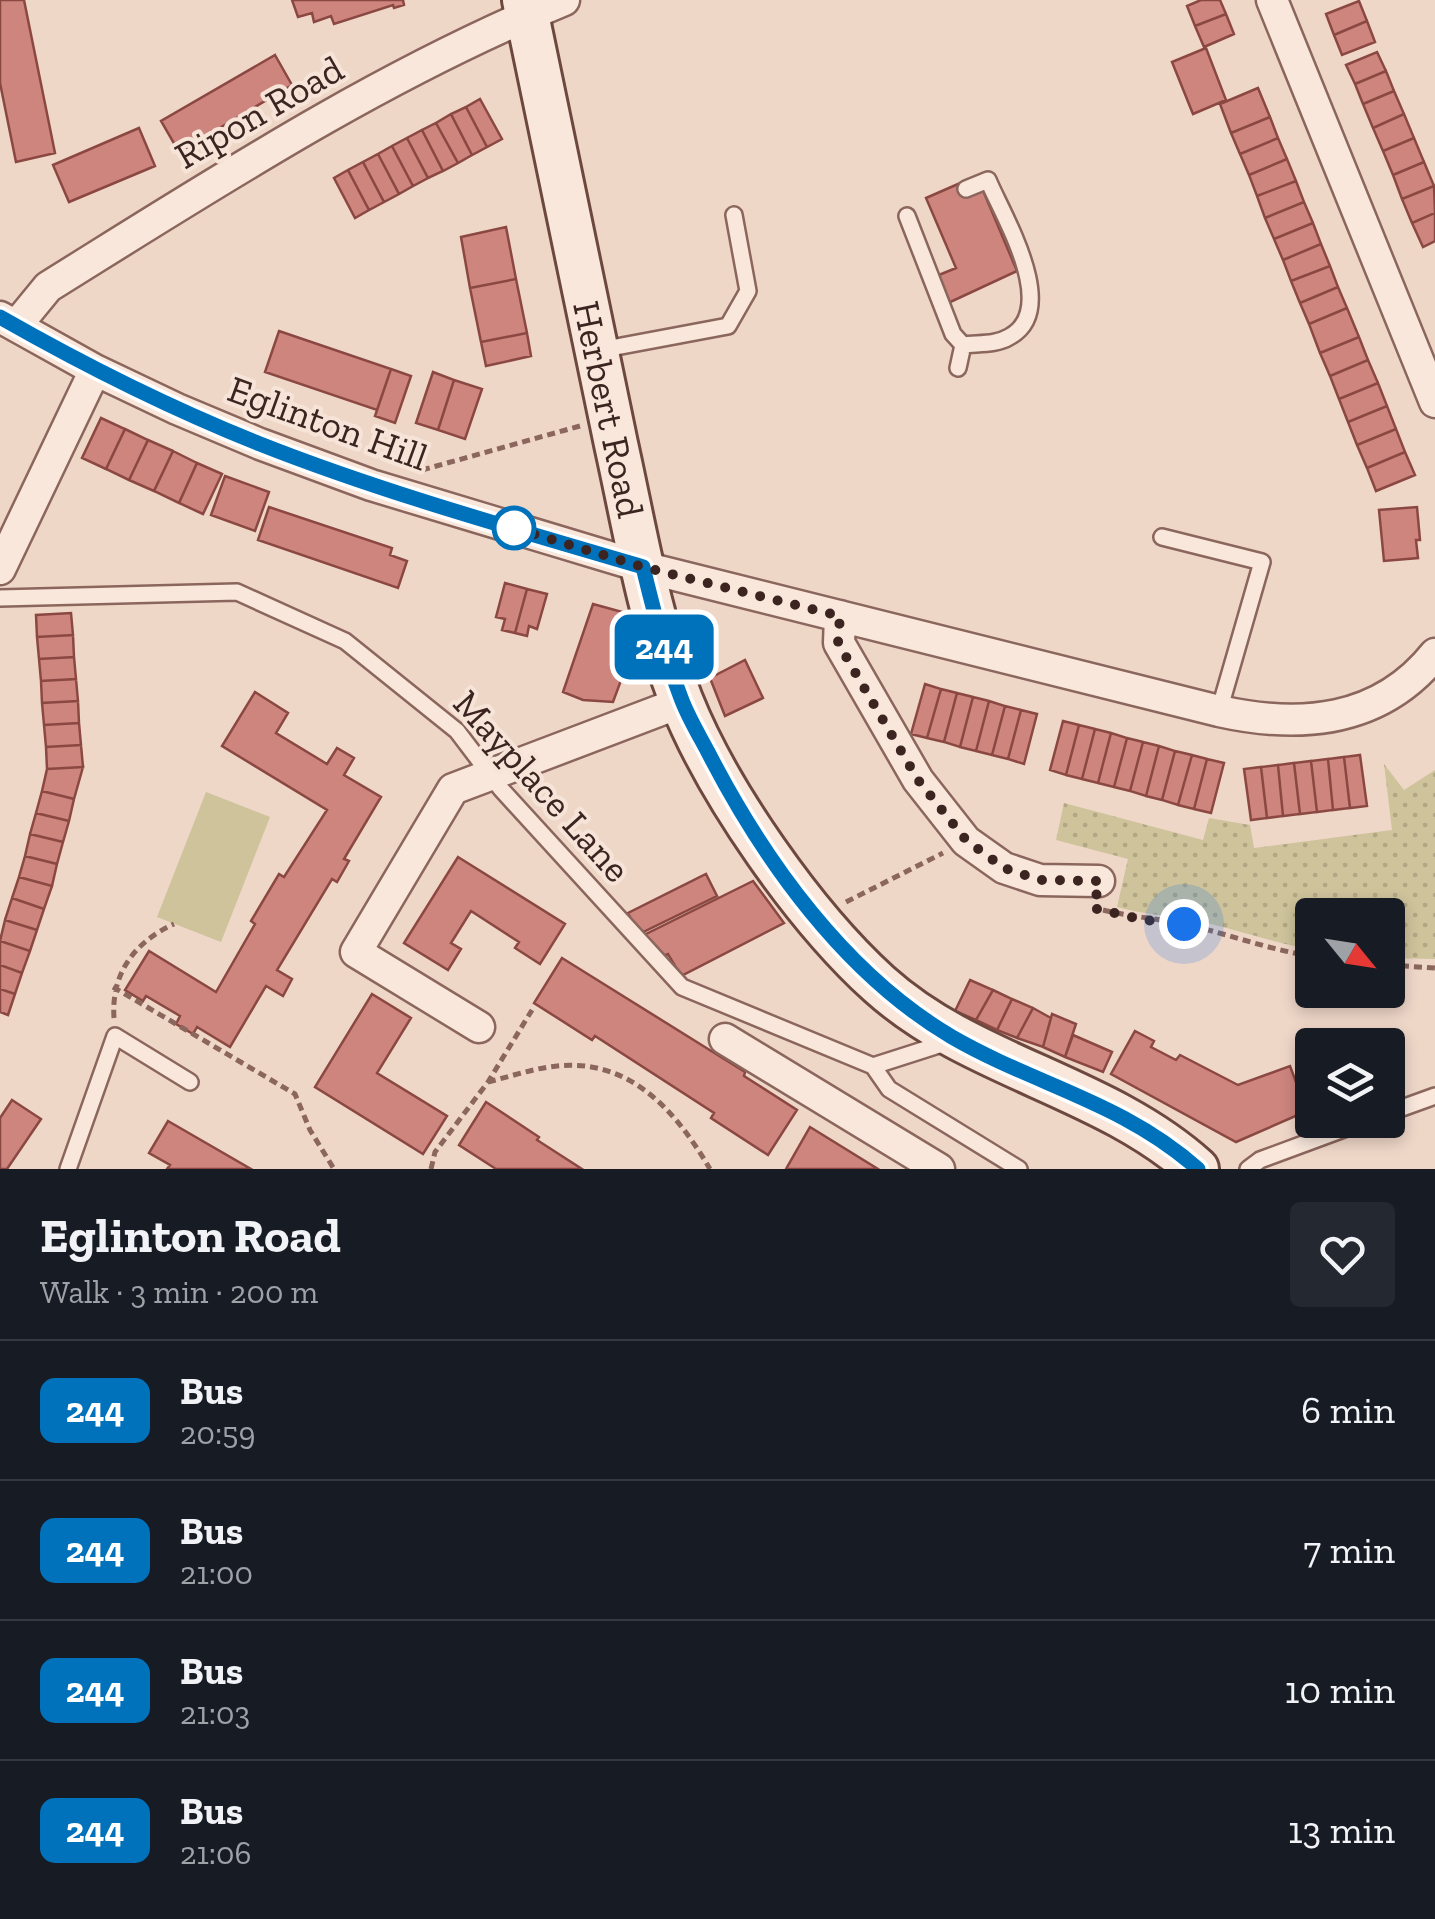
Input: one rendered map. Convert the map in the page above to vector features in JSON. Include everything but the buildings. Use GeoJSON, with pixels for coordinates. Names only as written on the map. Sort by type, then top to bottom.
{"type":"FeatureCollection","features":[{"type":"Feature","properties":{"kind":"street"},"geometry":{"type":"LineString","coordinates":[[1272,0],[1435,402]]}},
{"type":"Feature","properties":{"kind":"street","name":"Ripon Road"},"geometry":{"type":"LineString","coordinates":[[8,322],[48,287],[200,192],[520,9]]}},
{"type":"Feature","properties":{"kind":"street","name":"Herbert Road"},"geometry":{"type":"LineString","coordinates":[[520,9],[596,351],[612,404],[658,627],[682,702],[723,781],[774,862],[816,918],[878,983],[956,1039],[1093,1101],[1151,1132],[1198,1169]]}},
{"type":"Feature","properties":{"kind":"street","name":"Eglinton Hill"},"geometry":{"type":"LineString","coordinates":[[8,322],[95,370],[260,444],[371,485],[643,567],[1220,712],[1291,722],[1338,717],[1372,704],[1402,686],[1435,654]]}},
{"type":"Feature","properties":{"kind":"street"},"geometry":{"type":"LineString","coordinates":[[0,568],[95,370]]}},
{"type":"Feature","properties":{"kind":"street"},"geometry":{"type":"LineString","coordinates":[[840,616],[838,643],[918,780],[966,840],[1004,868],[1040,880],[1100,881]]}},
{"type":"Feature","properties":{"kind":"street"},"geometry":{"type":"LineString","coordinates":[[479,1027],[356,952],[453,789],[682,702]]}},
{"type":"Feature","properties":{"kind":"street"},"geometry":{"type":"LineString","coordinates":[[724,1038],[939,1169]]}},
{"type":"Feature","properties":{"kind":"lane"},"geometry":{"type":"LineString","coordinates":[[963,345],[995,342],[1016,334],[1028,313],[1032,290],[988,180],[966,189]]}},
{"type":"Feature","properties":{"kind":"lane"},"geometry":{"type":"LineString","coordinates":[[596,351],[728,326],[748,291],[734,215]]}},
{"type":"Feature","properties":{"kind":"lane"},"geometry":{"type":"LineString","coordinates":[[906,216],[952,334],[963,345]]}},
{"type":"Feature","properties":{"kind":"lane"},"geometry":{"type":"LineString","coordinates":[[958,368],[963,345]]}},
{"type":"Feature","properties":{"kind":"lane"},"geometry":{"type":"LineString","coordinates":[[1162,538],[1262,562],[1220,712]]}},
{"type":"Feature","properties":{"kind":"lane","name":"Mayplace Lane"},"geometry":{"type":"LineString","coordinates":[[0,598],[236,592],[345,641],[457,731],[489,774],[682,987],[872,1066]]}},
{"type":"Feature","properties":{"kind":"lane"},"geometry":{"type":"LineString","coordinates":[[68,1169],[115,1036],[190,1082]]}},
{"type":"Feature","properties":{"kind":"lane"},"geometry":{"type":"LineString","coordinates":[[956,1039],[872,1066],[889,1089],[1019,1169]]}},
{"type":"Feature","properties":{"kind":"lane"},"geometry":{"type":"LineString","coordinates":[[1405,1107],[1435,1096]]}},
{"type":"Feature","properties":{"kind":"lane"},"geometry":{"type":"LineString","coordinates":[[1248,1169],[1260,1160],[1319,1138]]}},
{"type":"Feature","properties":{"kind":"path"},"geometry":{"type":"LineString","coordinates":[[371,485],[612,404]]}},
{"type":"Feature","properties":{"kind":"path"},"geometry":{"type":"LineString","coordinates":[[816,918],[966,840]]}},
{"type":"Feature","properties":{"kind":"path"},"geometry":{"type":"LineString","coordinates":[[1100,881],[1093,908],[1184,924],[1295,954]]}},
{"type":"Feature","properties":{"kind":"path"},"geometry":{"type":"LineString","coordinates":[[115,1036],[114,987],[124,966],[142,945],[174,924]]}},
{"type":"Feature","properties":{"kind":"path"},"geometry":{"type":"LineString","coordinates":[[1405,966],[1435,968]]}},
{"type":"Feature","properties":{"kind":"path"},"geometry":{"type":"LineString","coordinates":[[114,987],[295,1094],[310,1130],[334,1169]]}},
{"type":"Feature","properties":{"kind":"path"},"geometry":{"type":"LineString","coordinates":[[431,1169],[435,1152],[488,1082],[532,1010]]}},
{"type":"Feature","properties":{"kind":"path"},"geometry":{"type":"LineString","coordinates":[[488,1082],[551,1066],[598,1066],[657,1098],[689,1133],[710,1169]]}},
{"type":"Feature","properties":{"kind":"shaded area"},"geometry":{"type":"Polygon","coordinates":[[[1384,764],[1404,790],[1435,770],[1435,959],[1405,958],[1405,898],[1295,898],[1295,946],[1204,922],[1117,907],[1128,859],[1056,840],[1064,803],[1203,840],[1209,818],[1250,825],[1254,848],[1392,830],[1384,764]]]}},
{"type":"Feature","properties":{"kind":"shaded area"},"geometry":{"type":"Polygon","coordinates":[[[206,792],[270,817],[221,942],[157,917],[206,792]]]}},
{"type":"Feature","properties":{"kind":"bus line","name":"244"},"geometry":{"type":"LineString","coordinates":[[0,317],[95,370],[260,444],[371,485],[643,567],[682,702],[723,781],[774,862],[816,918],[878,983],[923,1019],[956,1039],[1093,1101],[1151,1132],[1198,1169]]}},
{"type":"Feature","properties":{"kind":"route"},"geometry":{"type":"LineString","coordinates":[[514,528],[507,526],[643,567],[840,616],[838,643],[918,780],[966,840],[1004,868],[1040,880],[1100,881],[1093,908],[1184,924]]}}]}
